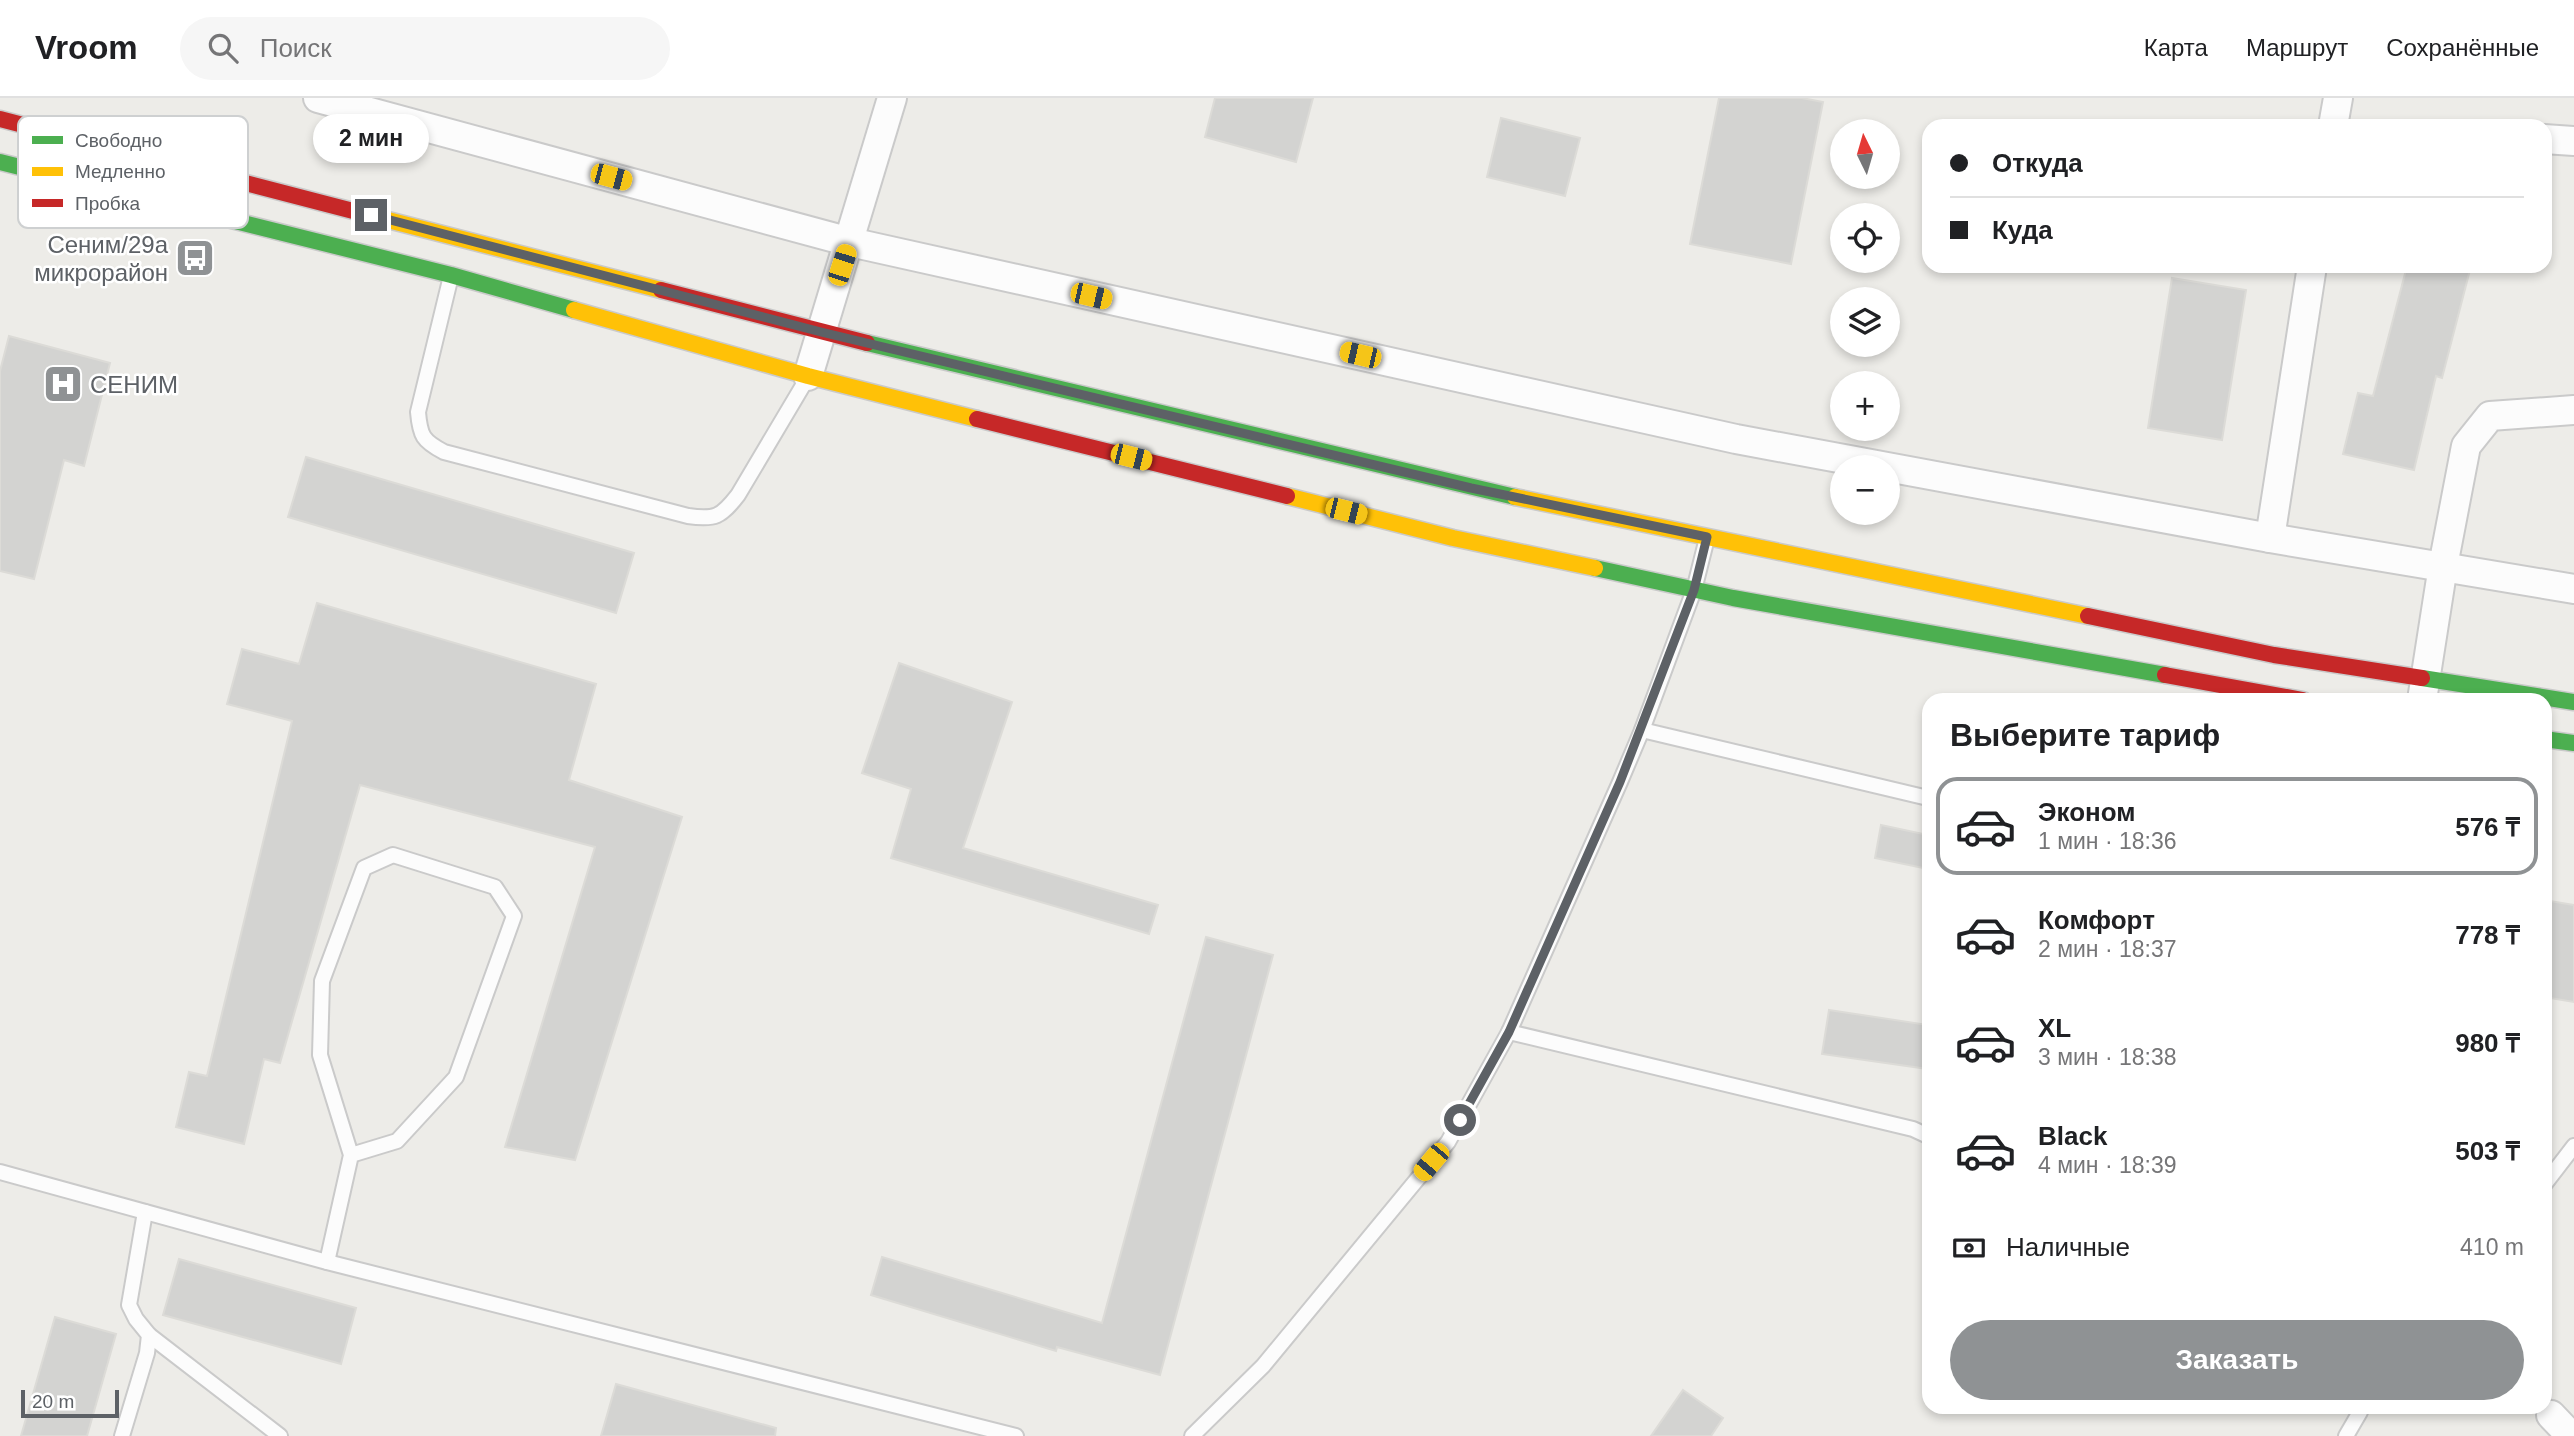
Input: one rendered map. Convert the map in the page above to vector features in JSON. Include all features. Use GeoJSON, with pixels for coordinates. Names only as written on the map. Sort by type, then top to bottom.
{"type":"FeatureCollection","features":[{"type":"Feature","properties":{"kind":"main road"},"geometry":{"type":"LineString","coordinates":[[0,119],[18,124]]}},
{"type":"Feature","properties":{"kind":"main road"},"geometry":{"type":"LineString","coordinates":[[0,162],[18,167]]}},
{"type":"Feature","properties":{"kind":"main road"},"geometry":{"type":"LineString","coordinates":[[248,183],[821,332],[1471,488],[2274,655],[2423,689],[2469,693]]}},
{"type":"Feature","properties":{"kind":"main road"},"geometry":{"type":"LineString","coordinates":[[248,224],[451,275],[808,376],[1453,538],[1694,590],[2264,693]]}},
{"type":"Feature","properties":{"kind":"main road"},"geometry":{"type":"LineString","coordinates":[[2552,700],[2574,702]]}},
{"type":"Feature","properties":{"kind":"main road"},"geometry":{"type":"LineString","coordinates":[[2552,740],[2574,743]]}},
{"type":"Feature","properties":{"kind":"street"},"geometry":{"type":"LineString","coordinates":[[318,98],[850,242],[1736,439],[2270,538],[2574,589]]}},
{"type":"Feature","properties":{"kind":"street"},"geometry":{"type":"LineString","coordinates":[[808,376],[892,98]]}},
{"type":"Feature","properties":{"kind":"street"},"geometry":{"type":"LineString","coordinates":[[2334,119],[2338,98]]}},
{"type":"Feature","properties":{"kind":"street"},"geometry":{"type":"LineString","coordinates":[[2552,140],[2574,141]]}},
{"type":"Feature","properties":{"kind":"street"},"geometry":{"type":"LineString","coordinates":[[2270,538],[2311,273]]}},
{"type":"Feature","properties":{"kind":"street"},"geometry":{"type":"LineString","coordinates":[[2423,689],[2466,446],[2490,416],[2574,410]]}},
{"type":"Feature","properties":{"kind":"street"},"geometry":{"type":"LineString","coordinates":[[2551,1415],[2571,1436]]}},
{"type":"Feature","properties":{"kind":"lane"},"geometry":{"type":"LineString","coordinates":[[451,275],[418,412],[420,432],[429,445],[444,452],[710,519],[726,510],[738,495],[808,376]]}},
{"type":"Feature","properties":{"kind":"lane"},"geometry":{"type":"LineString","coordinates":[[1192,1436],[1264,1366],[1448,1142],[1509,1032],[1642,730],[1694,590],[1707,537]]}},
{"type":"Feature","properties":{"kind":"lane"},"geometry":{"type":"LineString","coordinates":[[1642,730],[1922,797]]}},
{"type":"Feature","properties":{"kind":"lane"},"geometry":{"type":"LineString","coordinates":[[327,1262],[351,1155],[320,1055],[322,981],[364,868],[393,855],[495,887],[514,916],[456,1077],[397,1141],[351,1155]]}},
{"type":"Feature","properties":{"kind":"lane"},"geometry":{"type":"LineString","coordinates":[[1509,1032],[1922,1133]]}},
{"type":"Feature","properties":{"kind":"lane"},"geometry":{"type":"LineString","coordinates":[[2552,1175],[2574,1146]]}},
{"type":"Feature","properties":{"kind":"lane"},"geometry":{"type":"LineString","coordinates":[[0,1172],[327,1262],[1016,1436]]}},
{"type":"Feature","properties":{"kind":"lane"},"geometry":{"type":"LineString","coordinates":[[145,1212],[129,1305],[136,1319],[149,1335],[280,1436]]}},
{"type":"Feature","properties":{"kind":"lane"},"geometry":{"type":"LineString","coordinates":[[122,1436],[147,1353],[149,1335]]}},
{"type":"Feature","properties":{"kind":"lane"},"geometry":{"type":"LineString","coordinates":[[2346,1436],[2357,1414]]}},
{"type":"Feature","properties":{"kind":"building"},"geometry":{"type":"Polygon","coordinates":[[[1215,98],[1313,98],[1296,162],[1205,137],[1215,98]]]}},
{"type":"Feature","properties":{"kind":"building"},"geometry":{"type":"Polygon","coordinates":[[[1719,98],[1802,98],[1823,102],[1791,264],[1690,244],[1719,98]]]}},
{"type":"Feature","properties":{"kind":"building"},"geometry":{"type":"Polygon","coordinates":[[[1501,118],[1580,138],[1565,196],[1487,177],[1501,118]]]}},
{"type":"Feature","properties":{"kind":"building"},"geometry":{"type":"Polygon","coordinates":[[[2405,273],[2469,273],[2442,378],[2436,376],[2414,470],[2343,454],[2358,393],[2373,396],[2405,273]]]}},
{"type":"Feature","properties":{"kind":"building"},"geometry":{"type":"Polygon","coordinates":[[[2172,278],[2246,290],[2222,440],[2148,428],[2172,278]]]}},
{"type":"Feature","properties":{"kind":"building"},"geometry":{"type":"Polygon","coordinates":[[[9,336],[110,363],[84,466],[64,460],[34,579],[0,571],[0,371],[9,336]]]}},
{"type":"Feature","properties":{"kind":"building"},"geometry":{"type":"Polygon","coordinates":[[[306,457],[634,553],[616,613],[288,517],[306,457]]]}},
{"type":"Feature","properties":{"kind":"building"},"geometry":{"type":"Polygon","coordinates":[[[317,603],[596,684],[569,780],[682,817],[575,1160],[505,1147],[595,847],[360,785],[280,1063],[264,1059],[244,1144],[176,1127],[189,1072],[207,1076],[292,721],[227,704],[242,649],[299,664],[317,603]]]}},
{"type":"Feature","properties":{"kind":"building"},"geometry":{"type":"Polygon","coordinates":[[[899,663],[1012,702],[963,848],[1158,905],[1149,934],[891,858],[911,789],[862,773],[899,663]]]}},
{"type":"Feature","properties":{"kind":"building"},"geometry":{"type":"Polygon","coordinates":[[[1881,825],[1922,834],[1922,868],[1875,858],[1881,825]]]}},
{"type":"Feature","properties":{"kind":"building"},"geometry":{"type":"Polygon","coordinates":[[[2552,901],[2574,905],[2574,1002],[2552,998],[2552,901]]]}},
{"type":"Feature","properties":{"kind":"building"},"geometry":{"type":"Polygon","coordinates":[[[1206,937],[1273,955],[1160,1375],[1057,1347],[1056,1351],[871,1295],[882,1257],[1102,1323],[1206,937]]]}},
{"type":"Feature","properties":{"kind":"building"},"geometry":{"type":"Polygon","coordinates":[[[1829,1010],[1922,1024],[1922,1068],[1822,1054],[1829,1010]]]}},
{"type":"Feature","properties":{"kind":"building"},"geometry":{"type":"Polygon","coordinates":[[[179,1259],[356,1308],[341,1364],[163,1315],[179,1259]]]}},
{"type":"Feature","properties":{"kind":"building"},"geometry":{"type":"Polygon","coordinates":[[[55,1317],[116,1334],[87,1436],[21,1436],[55,1317]]]}},
{"type":"Feature","properties":{"kind":"building"},"geometry":{"type":"Polygon","coordinates":[[[616,1384],[776,1428],[775,1436],[601,1436],[616,1384]]]}},
{"type":"Feature","properties":{"kind":"building"},"geometry":{"type":"Polygon","coordinates":[[[1683,1390],[1723,1418],[1711,1436],[1651,1436],[1683,1390]]]}},
{"type":"Feature","properties":{"kind":"traffic: fast"},"geometry":{"type":"LineString","coordinates":[[0,162],[18,167]]}},
{"type":"Feature","properties":{"kind":"traffic: fast"},"geometry":{"type":"LineString","coordinates":[[248,224],[451,275],[574,310]]}},
{"type":"Feature","properties":{"kind":"traffic: fast"},"geometry":{"type":"LineString","coordinates":[[867,343],[1515,497]]}},
{"type":"Feature","properties":{"kind":"traffic: fast"},"geometry":{"type":"LineString","coordinates":[[1595,568],[1733,598],[2165,675]]}},
{"type":"Feature","properties":{"kind":"traffic: fast"},"geometry":{"type":"LineString","coordinates":[[2422,678],[2517,693]]}},
{"type":"Feature","properties":{"kind":"traffic: fast"},"geometry":{"type":"LineString","coordinates":[[2552,699],[2574,702]]}},
{"type":"Feature","properties":{"kind":"traffic: fast"},"geometry":{"type":"LineString","coordinates":[[2552,740],[2574,743]]}},
{"type":"Feature","properties":{"kind":"traffic: slow"},"geometry":{"type":"LineString","coordinates":[[384,219],[661,290]]}},
{"type":"Feature","properties":{"kind":"traffic: slow"},"geometry":{"type":"LineString","coordinates":[[574,310],[808,376],[977,419]]}},
{"type":"Feature","properties":{"kind":"traffic: slow"},"geometry":{"type":"LineString","coordinates":[[1287,496],[1453,538],[1595,568]]}},
{"type":"Feature","properties":{"kind":"traffic: slow"},"geometry":{"type":"LineString","coordinates":[[1515,497],[2088,616]]}},
{"type":"Feature","properties":{"kind":"traffic: jam"},"geometry":{"type":"LineString","coordinates":[[0,119],[18,124]]}},
{"type":"Feature","properties":{"kind":"traffic: jam"},"geometry":{"type":"LineString","coordinates":[[248,184],[384,219]]}},
{"type":"Feature","properties":{"kind":"traffic: jam"},"geometry":{"type":"LineString","coordinates":[[661,290],[867,343]]}},
{"type":"Feature","properties":{"kind":"traffic: jam"},"geometry":{"type":"LineString","coordinates":[[977,419],[1287,496]]}},
{"type":"Feature","properties":{"kind":"traffic: jam"},"geometry":{"type":"LineString","coordinates":[[2088,616],[2274,655],[2422,678]]}},
{"type":"Feature","properties":{"kind":"traffic: jam"},"geometry":{"type":"LineString","coordinates":[[2165,675],[2264,693]]}},
{"type":"Feature","properties":{"kind":"place","name":"Сеним/29а микрорайон"},"geometry":{"type":"Point","coordinates":[195,258]}},
{"type":"Feature","properties":{"kind":"place","name":"СЕНИМ"},"geometry":{"type":"Point","coordinates":[63,384]}},
{"type":"Feature","properties":{"kind":"route"},"geometry":{"type":"LineString","coordinates":[[371,215],[821,332],[1471,488],[1707,537],[1694,590],[1620,782],[1509,1032],[1460,1120]]}}]}
